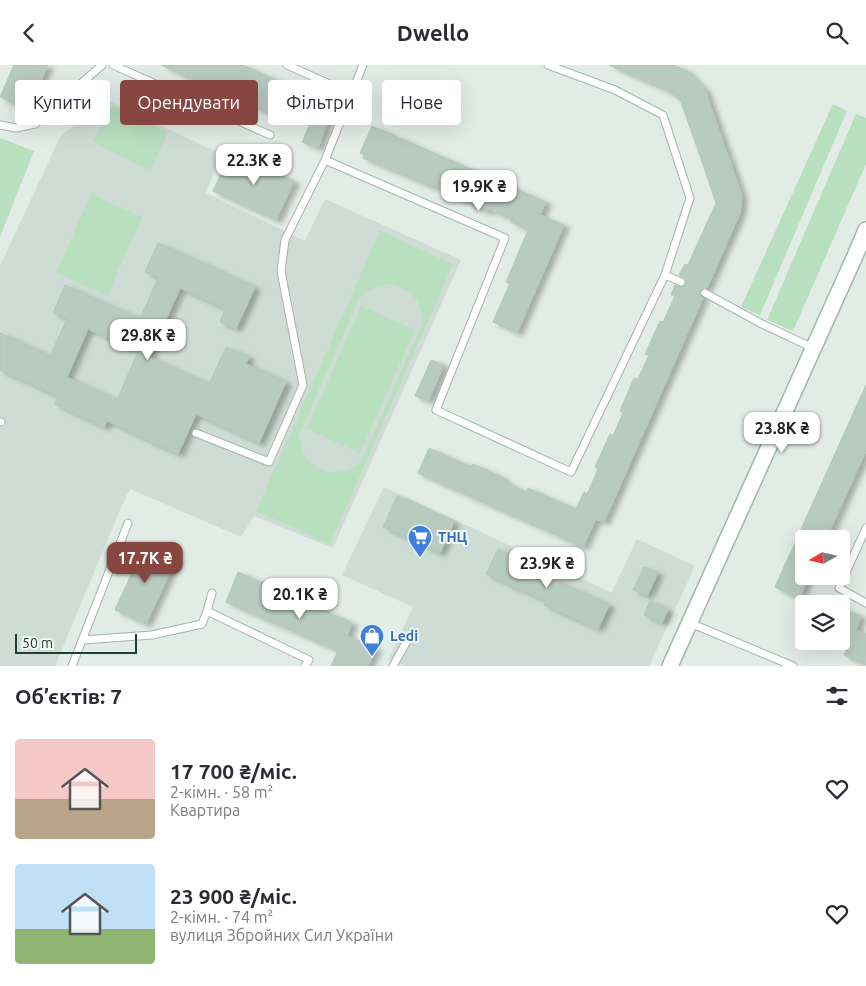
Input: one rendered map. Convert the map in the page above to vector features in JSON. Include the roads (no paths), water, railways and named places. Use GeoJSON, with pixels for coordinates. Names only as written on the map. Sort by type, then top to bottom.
{"type":"FeatureCollection","features":[{"type":"Feature","properties":{"kind":"street"},"geometry":{"type":"LineString","coordinates":[[670,666],[866,229]]}},
{"type":"Feature","properties":{"kind":"lane"},"geometry":{"type":"LineString","coordinates":[[0,125],[16,128],[35,124],[102,65]]}},
{"type":"Feature","properties":{"kind":"lane"},"geometry":{"type":"LineString","coordinates":[[113,65],[270,135]]}},
{"type":"Feature","properties":{"kind":"lane"},"geometry":{"type":"LineString","coordinates":[[287,65],[321,80]]}},
{"type":"Feature","properties":{"kind":"lane"},"geometry":{"type":"LineString","coordinates":[[357,80],[363,65]]}},
{"type":"Feature","properties":{"kind":"lane"},"geometry":{"type":"LineString","coordinates":[[325,160],[505,238],[436,410],[571,472],[665,275],[690,198],[663,115],[615,90],[548,65]]}},
{"type":"Feature","properties":{"kind":"lane"},"geometry":{"type":"LineString","coordinates":[[196,433],[268,462],[303,385],[281,271],[285,240],[325,160],[339,125]]}},
{"type":"Feature","properties":{"kind":"lane"},"geometry":{"type":"LineString","coordinates":[[665,275],[681,282]]}},
{"type":"Feature","properties":{"kind":"lane"},"geometry":{"type":"LineString","coordinates":[[705,293],[762,324],[814,348]]}},
{"type":"Feature","properties":{"kind":"lane"},"geometry":{"type":"LineString","coordinates":[[72,666],[128,523]]}},
{"type":"Feature","properties":{"kind":"lane"},"geometry":{"type":"LineString","coordinates":[[866,528],[839,588],[866,603]]}},
{"type":"Feature","properties":{"kind":"lane"},"geometry":{"type":"LineString","coordinates":[[83,640],[152,635],[202,624],[208,611],[212,593]]}},
{"type":"Feature","properties":{"kind":"lane"},"geometry":{"type":"LineString","coordinates":[[208,611],[309,660],[305,666]]}},
{"type":"Feature","properties":{"kind":"lane"},"geometry":{"type":"LineString","coordinates":[[689,623],[793,666]]}},
{"type":"Feature","properties":{"kind":"lane"},"geometry":{"type":"LineString","coordinates":[[393,666],[411,633]]}},
{"type":"Feature","properties":{"kind":"place","name":"ТНЦ"},"geometry":{"type":"Point","coordinates":[420,558]}},
{"type":"Feature","properties":{"kind":"place","name":"Ledi"},"geometry":{"type":"Point","coordinates":[372,657]}}]}
